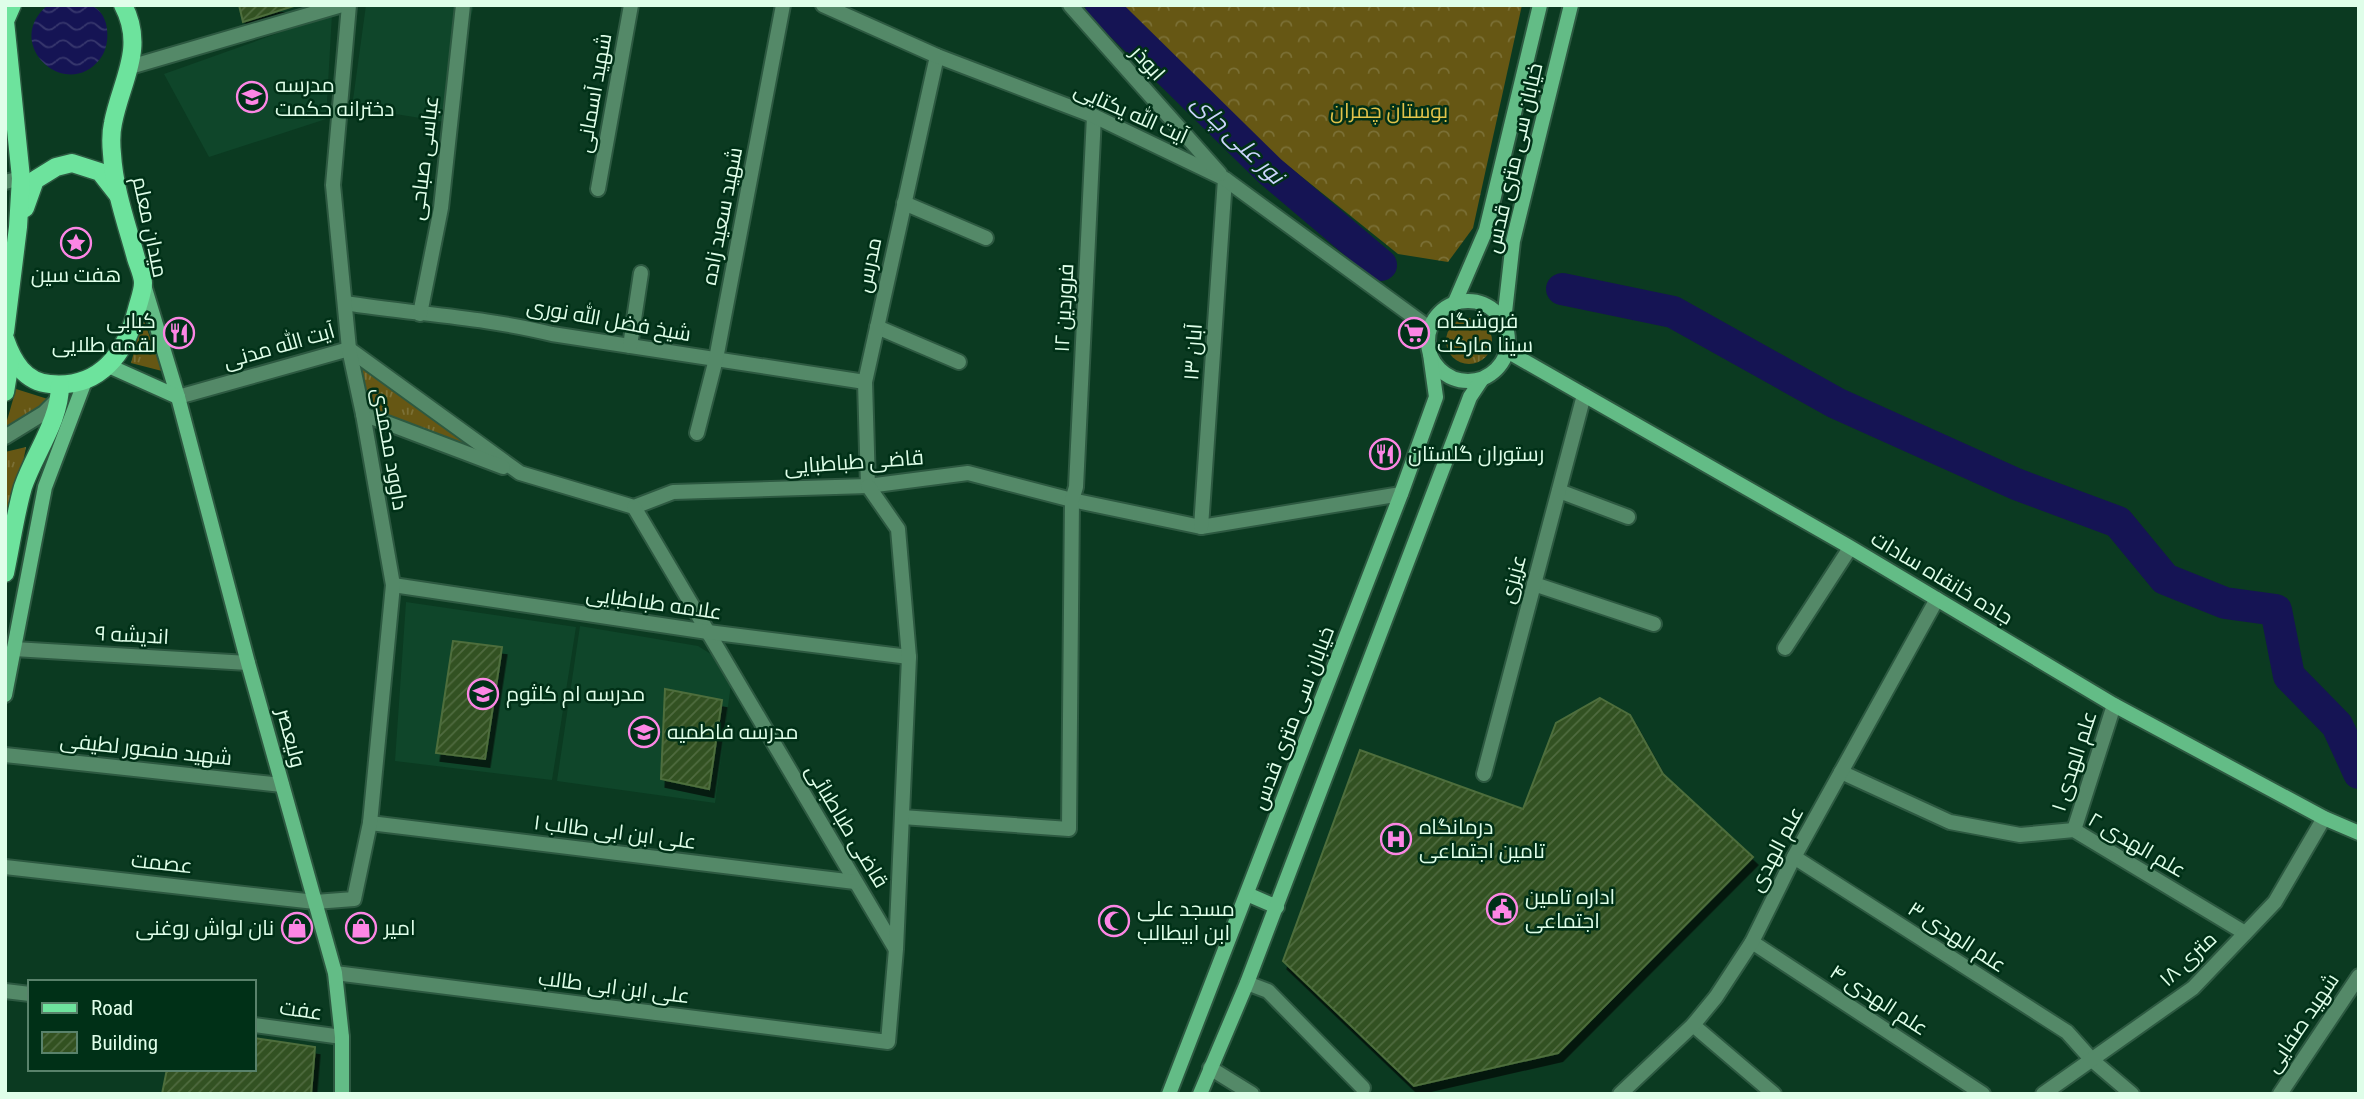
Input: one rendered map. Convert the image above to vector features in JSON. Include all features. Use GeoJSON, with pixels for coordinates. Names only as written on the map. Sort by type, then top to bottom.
{"type":"FeatureCollection","features":[{"type":"Feature","properties":{"kind":"main road"},"geometry":{"type":"LineString","coordinates":[[12,5],[5,21],[18,227]]}},
{"type":"Feature","properties":{"kind":"main road","name":"میدان معلم"},"geometry":{"type":"LineString","coordinates":[[8,347],[25,375],[60,391],[85,381],[108,366],[126,341],[143,284],[112,157],[112,125],[130,67],[133,43],[123,5]]}},
{"type":"Feature","properties":{"kind":"main road","name":"خیابان سی متری قدس"},"geometry":{"type":"LineString","coordinates":[[1455,302],[1486,230],[1540,5]]}},
{"type":"Feature","properties":{"kind":"main road","name":"خیابان سی متری قدس"},"geometry":{"type":"LineString","coordinates":[[1504,321],[1513,241],[1571,5]]}},
{"type":"Feature","properties":{"kind":"main road"},"geometry":{"type":"LineString","coordinates":[[5,332],[18,227],[35,180],[56,167],[72,163],[100,172],[120,198]]}},
{"type":"Feature","properties":{"kind":"main road","name":"ولیعصر"},"geometry":{"type":"LineString","coordinates":[[143,284],[178,397],[248,663],[335,973],[342,1037],[342,1094]]}},
{"type":"Feature","properties":{"kind":"main road"},"geometry":{"type":"LineString","coordinates":[[1478,301],[1497,312],[1504,321],[1507,351],[1497,370],[1482,379],[1457,380],[1445,374],[1430,354],[1429,328],[1444,308],[1455,302],[1478,301]]}},
{"type":"Feature","properties":{"kind":"main road"},"geometry":{"type":"LineString","coordinates":[[5,392],[8,347]]}},
{"type":"Feature","properties":{"kind":"main road","name":"جاده خانقاه سادات"},"geometry":{"type":"LineString","coordinates":[[1507,351],[1937,598],[2114,705],[2324,818],[2359,833]]}},
{"type":"Feature","properties":{"kind":"main road","name":"خیابان سی متری قدس"},"geometry":{"type":"LineString","coordinates":[[1170,1094],[1436,397],[1430,354]]}},
{"type":"Feature","properties":{"kind":"main road"},"geometry":{"type":"LineString","coordinates":[[108,366],[178,397]]}},
{"type":"Feature","properties":{"kind":"main road"},"geometry":{"type":"LineString","coordinates":[[1200,1094],[1277,907],[1470,397],[1482,379]]}},
{"type":"Feature","properties":{"kind":"main road"},"geometry":{"type":"LineString","coordinates":[[5,695],[44,487],[85,381]]}},
{"type":"Feature","properties":{"kind":"main road"},"geometry":{"type":"LineString","coordinates":[[5,573],[23,489],[60,391]]}},
{"type":"Feature","properties":{"kind":"main road"},"geometry":{"type":"LineString","coordinates":[[1247,894],[1277,907]]}},
{"type":"Feature","properties":{"kind":"street"},"geometry":{"type":"LineString","coordinates":[[130,67],[342,5]]}},
{"type":"Feature","properties":{"kind":"street","name":"داوود محمدی"},"geometry":{"type":"LineString","coordinates":[[349,5],[333,185],[347,303],[349,349],[393,586],[370,823],[354,899]]}},
{"type":"Feature","properties":{"kind":"street","name":"عباسی صباحی"},"geometry":{"type":"LineString","coordinates":[[420,314],[441,208],[463,5]]}},
{"type":"Feature","properties":{"kind":"street","name":"شهید آسمانی"},"geometry":{"type":"LineString","coordinates":[[598,189],[631,5]]}},
{"type":"Feature","properties":{"kind":"street","name":"شهید سعید زاده"},"geometry":{"type":"LineString","coordinates":[[697,433],[716,359],[783,5]]}},
{"type":"Feature","properties":{"kind":"street","name":"آیت الله یکتایی"},"geometry":{"type":"LineString","coordinates":[[823,5],[937,56],[1094,117],[1225,179],[1429,328]]}},
{"type":"Feature","properties":{"kind":"street","name":"ابوذر"},"geometry":{"type":"LineString","coordinates":[[1070,5],[1225,179]]}},
{"type":"Feature","properties":{"kind":"street","name":"مدرس"},"geometry":{"type":"LineString","coordinates":[[868,486],[865,382],[937,56]]}},
{"type":"Feature","properties":{"kind":"street","name":"۱۲ فروردین"},"geometry":{"type":"LineString","coordinates":[[902,817],[1069,829],[1072,500],[1076,487],[1094,117]]}},
{"type":"Feature","properties":{"kind":"street","name":"۱۳ آبان"},"geometry":{"type":"LineString","coordinates":[[1201,527],[1225,179]]}},
{"type":"Feature","properties":{"kind":"street"},"geometry":{"type":"LineString","coordinates":[[904,203],[986,239]]}},
{"type":"Feature","properties":{"kind":"street"},"geometry":{"type":"LineString","coordinates":[[630,346],[641,273]]}},
{"type":"Feature","properties":{"kind":"street","name":"شیخ فضل الله نوری"},"geometry":{"type":"LineString","coordinates":[[347,303],[512,325],[552,334],[865,382]]}},
{"type":"Feature","properties":{"kind":"street"},"geometry":{"type":"LineString","coordinates":[[877,327],[959,362]]}},
{"type":"Feature","properties":{"kind":"street"},"geometry":{"type":"LineString","coordinates":[[349,349],[520,473]]}},
{"type":"Feature","properties":{"kind":"street","name":"آیت الله مدنی"},"geometry":{"type":"LineString","coordinates":[[178,397],[349,349]]}},
{"type":"Feature","properties":{"kind":"street"},"geometry":{"type":"LineString","coordinates":[[5,437],[44,413],[60,391]]}},
{"type":"Feature","properties":{"kind":"street","name":"عزیزی"},"geometry":{"type":"LineString","coordinates":[[1484,774],[1584,395]]}},
{"type":"Feature","properties":{"kind":"street"},"geometry":{"type":"LineString","coordinates":[[363,414],[520,473],[634,507]]}},
{"type":"Feature","properties":{"kind":"street","name":"قاضی طباطبایی"},"geometry":{"type":"LineString","coordinates":[[634,507],[673,492],[868,486],[968,473],[1072,500],[1201,527],[1401,494]]}},
{"type":"Feature","properties":{"kind":"street"},"geometry":{"type":"LineString","coordinates":[[868,486],[898,528],[909,657],[896,949]]}},
{"type":"Feature","properties":{"kind":"street"},"geometry":{"type":"LineString","coordinates":[[1559,491],[1629,517]]}},
{"type":"Feature","properties":{"kind":"street","name":"قاضی طباطبائی"},"geometry":{"type":"LineString","coordinates":[[634,507],[896,949]]}},
{"type":"Feature","properties":{"kind":"street"},"geometry":{"type":"LineString","coordinates":[[1785,648],[1850,548]]}},
{"type":"Feature","properties":{"kind":"street"},"geometry":{"type":"LineString","coordinates":[[1534,584],[1654,624]]}},
{"type":"Feature","properties":{"kind":"street","name":"علامه طباطبایی"},"geometry":{"type":"LineString","coordinates":[[393,586],[708,632],[909,657]]}},
{"type":"Feature","properties":{"kind":"street","name":"علم الهدی"},"geometry":{"type":"LineString","coordinates":[[1620,1094],[1693,1025],[1716,997],[1752,942],[1794,857],[1937,598]]}},
{"type":"Feature","properties":{"kind":"street","name":"اندیشه ۹"},"geometry":{"type":"LineString","coordinates":[[14,649],[248,663]]}},
{"type":"Feature","properties":{"kind":"street","name":"علم الهدی ۱"},"geometry":{"type":"LineString","coordinates":[[2074,830],[2114,705]]}},
{"type":"Feature","properties":{"kind":"street","name":"شهید منصور لطیفی"},"geometry":{"type":"LineString","coordinates":[[5,755],[282,785]]}},
{"type":"Feature","properties":{"kind":"street","name":"علم الهدی ۲"},"geometry":{"type":"LineString","coordinates":[[1841,772],[1950,822],[2020,835],[2074,830],[2245,933]]}},
{"type":"Feature","properties":{"kind":"street","name":"۱۸ متری"},"geometry":{"type":"LineString","coordinates":[[2043,1094],[2193,988],[2275,902],[2324,818]]}},
{"type":"Feature","properties":{"kind":"street","name":"علی ابن ابی طالب ۱"},"geometry":{"type":"LineString","coordinates":[[370,823],[855,882]]}},
{"type":"Feature","properties":{"kind":"street","name":"علم الهدی ۳"},"geometry":{"type":"LineString","coordinates":[[1794,857],[2067,1032],[2092,1059],[2132,1094]]}},
{"type":"Feature","properties":{"kind":"street","name":"عصمت"},"geometry":{"type":"LineString","coordinates":[[5,867],[315,902],[354,899]]}},
{"type":"Feature","properties":{"kind":"street","name":"علم الهدی ۴"},"geometry":{"type":"LineString","coordinates":[[1752,942],[1983,1094]]}},
{"type":"Feature","properties":{"kind":"street","name":"علی ابن ابی طالب"},"geometry":{"type":"LineString","coordinates":[[335,973],[888,1042],[896,949]]}},
{"type":"Feature","properties":{"kind":"street","name":"شهید صفایی"},"geometry":{"type":"LineString","coordinates":[[2280,1094],[2359,976]]}},
{"type":"Feature","properties":{"kind":"street"},"geometry":{"type":"LineString","coordinates":[[1247,983],[1268,991],[1363,1088]]}},
{"type":"Feature","properties":{"kind":"street"},"geometry":{"type":"LineString","coordinates":[[5,991],[28,995]]}},
{"type":"Feature","properties":{"kind":"street","name":"عفت"},"geometry":{"type":"LineString","coordinates":[[256,1025],[342,1037]]}},
{"type":"Feature","properties":{"kind":"street"},"geometry":{"type":"LineString","coordinates":[[1693,1025],[1774,1094]]}},
{"type":"Feature","properties":{"kind":"street"},"geometry":{"type":"LineString","coordinates":[[1210,1068],[1252,1094]]}},
{"type":"Feature","properties":{"kind":"shaded area"},"geometry":{"type":"Polygon","coordinates":[[[366,5],[474,5],[445,122],[352,107],[366,5]]]}},
{"type":"Feature","properties":{"kind":"shaded area","name":"مدرسه دخترانه حکمت"},"geometry":{"type":"Polygon","coordinates":[[[332,14],[326,119],[209,157],[164,74],[332,14]]]}},
{"type":"Feature","properties":{"kind":"shaded area","name":"مدرسه ام کلثوم"},"geometry":{"type":"Polygon","coordinates":[[[406,602],[576,627],[552,780],[395,761],[406,602]]]}},
{"type":"Feature","properties":{"kind":"shaded area","name":"مدرسه فاطمیه"},"geometry":{"type":"Polygon","coordinates":[[[580,626],[698,646],[714,656],[731,684],[715,803],[557,781],[580,626]]]}},
{"type":"Feature","properties":{"kind":"green space","name":"بوستان چمران"},"geometry":{"type":"Polygon","coordinates":[[[1119,5],[1522,5],[1473,228],[1448,262],[1398,254],[1196,92],[1119,5]]]}},
{"type":"Feature","properties":{"kind":"green space"},"geometry":{"type":"Polygon","coordinates":[[[143,318],[162,371],[131,363],[143,318]]]}},
{"type":"Feature","properties":{"kind":"green space"},"geometry":{"type":"Polygon","coordinates":[[[1469,318],[1485,325],[1492,341],[1485,357],[1469,364],[1453,357],[1446,341],[1453,325],[1469,318]]]}},
{"type":"Feature","properties":{"kind":"green space"},"geometry":{"type":"Polygon","coordinates":[[[360,364],[487,457],[369,410],[360,364]]]}},
{"type":"Feature","properties":{"kind":"green space"},"geometry":{"type":"Polygon","coordinates":[[[16,389],[51,400],[10,428],[6,424],[16,389]]]}},
{"type":"Feature","properties":{"kind":"green space"},"geometry":{"type":"Polygon","coordinates":[[[26,447],[5,556],[5,452],[26,447]]]}},
{"type":"Feature","properties":{"kind":"water"},"geometry":{"type":"Polygon","coordinates":[[[76,3],[92,6],[103,16],[107,31],[104,53],[86,71],[71,74],[56,71],[44,63],[35,50],[32,36],[35,20],[48,5],[76,3]]]}},
{"type":"Feature","properties":{"kind":"building"},"geometry":{"type":"Polygon","coordinates":[[[239,5],[297,5],[243,22],[239,5]]]}},
{"type":"Feature","properties":{"kind":"building"},"geometry":{"type":"Polygon","coordinates":[[[453,641],[502,647],[485,759],[436,753],[453,641]]]}},
{"type":"Feature","properties":{"kind":"building"},"geometry":{"type":"Polygon","coordinates":[[[665,689],[722,700],[709,789],[661,779],[665,689]]]}},
{"type":"Feature","properties":{"kind":"building","name":"اداره تامین اجتماعی"},"geometry":{"type":"Polygon","coordinates":[[[1600,698],[1630,715],[1663,774],[1753,857],[1558,1053],[1414,1086],[1283,961],[1360,750],[1523,809],[1556,723],[1600,698]]]}},
{"type":"Feature","properties":{"kind":"building"},"geometry":{"type":"Polygon","coordinates":[[[256,1038],[315,1047],[311,1094],[162,1094],[167,1071],[256,1071],[256,1038]]]}},
{"type":"Feature","properties":{"kind":"waterway","name":"نور علی چای"},"geometry":{"type":"LineString","coordinates":[[1101,5],[1270,171],[1381,265]]}},
{"type":"Feature","properties":{"kind":"waterway"},"geometry":{"type":"LineString","coordinates":[[1562,289],[1673,312],[1836,403],[2016,484],[2118,522],[2165,579],[2225,603],[2276,610],[2289,676],[2337,725],[2359,773]]}},
{"type":"Feature","properties":{"kind":"place","name":"مدرسه دخترانه حکمت"},"geometry":{"type":"Point","coordinates":[252,97]}},
{"type":"Feature","properties":{"kind":"place","name":"هفت سین"},"geometry":{"type":"Point","coordinates":[76,243]}},
{"type":"Feature","properties":{"kind":"place","name":"کبابی لقمه طلایی"},"geometry":{"type":"Point","coordinates":[179,333]}},
{"type":"Feature","properties":{"kind":"place","name":"فروشگاه سینا مارکت"},"geometry":{"type":"Point","coordinates":[1414,333]}},
{"type":"Feature","properties":{"kind":"place","name":"رستوران گلستان"},"geometry":{"type":"Point","coordinates":[1385,454]}},
{"type":"Feature","properties":{"kind":"place","name":"مدرسه ام کلثوم"},"geometry":{"type":"Point","coordinates":[483,694]}},
{"type":"Feature","properties":{"kind":"place","name":"مدرسه فاطمیه"},"geometry":{"type":"Point","coordinates":[644,732]}},
{"type":"Feature","properties":{"kind":"place","name":"درمانگاه تامین اجتماعی"},"geometry":{"type":"Point","coordinates":[1396,839]}},
{"type":"Feature","properties":{"kind":"place","name":"اداره تامین اجتماعی"},"geometry":{"type":"Point","coordinates":[1502,909]}},
{"type":"Feature","properties":{"kind":"place","name":"مسجد علی ابن ابیطالب"},"geometry":{"type":"Point","coordinates":[1114,921]}},
{"type":"Feature","properties":{"kind":"place","name":"نان لواش روغنی"},"geometry":{"type":"Point","coordinates":[297,928]}},
{"type":"Feature","properties":{"kind":"place","name":"امیر"},"geometry":{"type":"Point","coordinates":[361,928]}}]}
